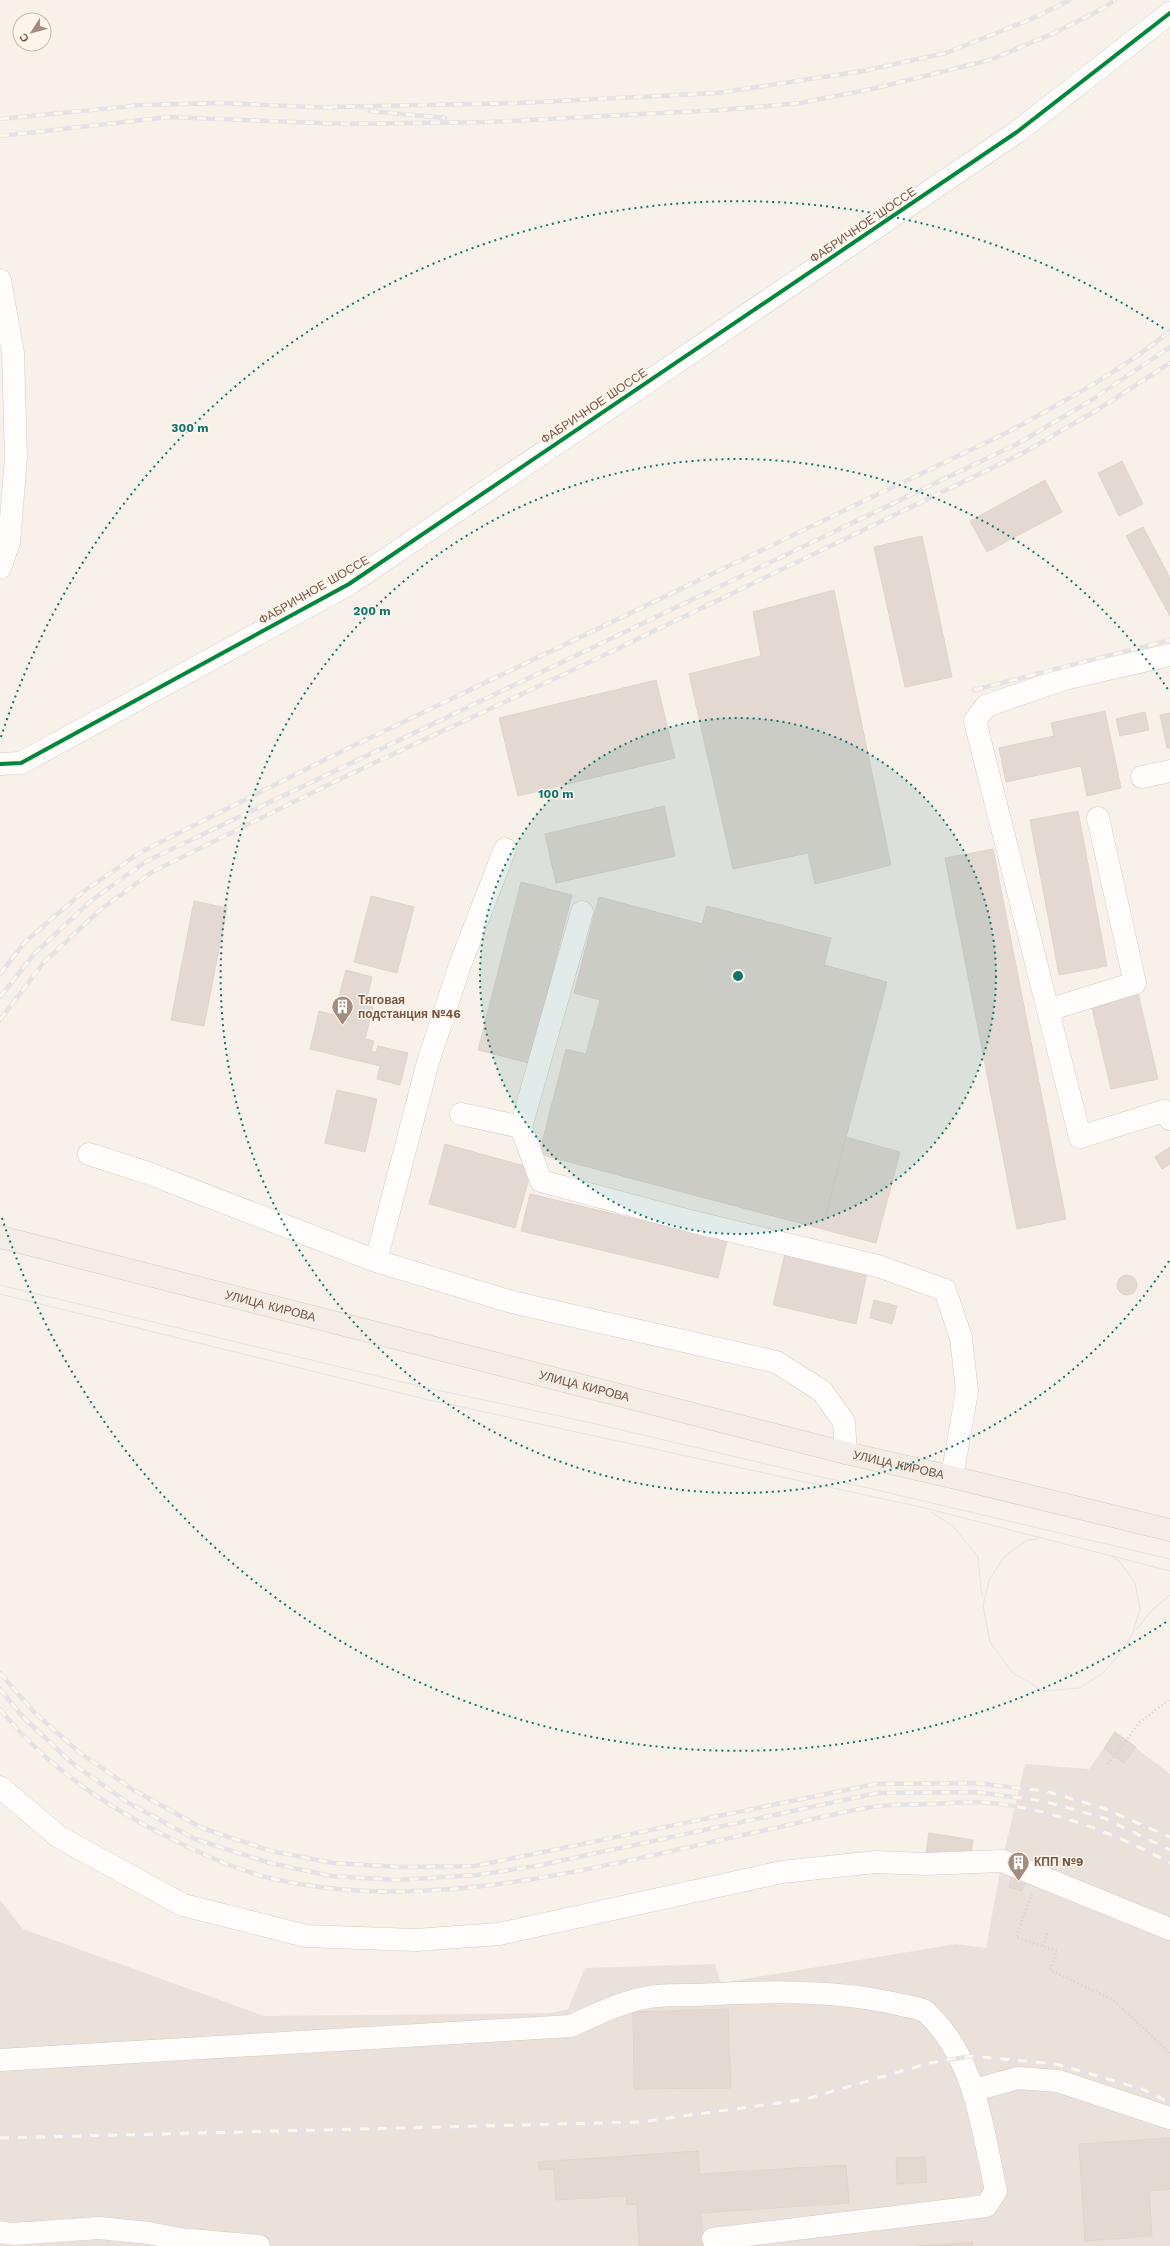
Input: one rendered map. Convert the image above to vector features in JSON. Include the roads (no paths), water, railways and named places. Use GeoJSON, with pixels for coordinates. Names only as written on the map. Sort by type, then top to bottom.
{"type":"FeatureCollection","features":[{"type":"Feature","properties":{"kind":"main road","name":"УЛИЦА КИРОВА"},"geometry":{"type":"LineString","coordinates":[[0,1237],[846,1453],[1170,1530]]}},
{"type":"Feature","properties":{"kind":"street","name":"ФАБРИЧНОЕ ШОССЕ"},"geometry":{"type":"LineString","coordinates":[[0,778],[11,763],[350,584],[1017,132],[1170,13]]}},
{"type":"Feature","properties":{"kind":"street"},"geometry":{"type":"LineString","coordinates":[[0,280],[13,353],[16,458],[9,542],[0,568]]}},
{"type":"Feature","properties":{"kind":"street"},"geometry":{"type":"LineString","coordinates":[[1168,1113],[1080,1137],[975,721],[986,706],[1064,679],[1170,655]]}},
{"type":"Feature","properties":{"kind":"street"},"geometry":{"type":"LineString","coordinates":[[1142,777],[1170,771]]}},
{"type":"Feature","properties":{"kind":"street"},"geometry":{"type":"LineString","coordinates":[[1048,1010],[1135,983],[1098,818]]}},
{"type":"Feature","properties":{"kind":"street"},"geometry":{"type":"LineString","coordinates":[[376,1261],[428,1062],[460,965],[505,849]]}},
{"type":"Feature","properties":{"kind":"street"},"geometry":{"type":"LineString","coordinates":[[582,912],[520,1127],[541,1181],[690,1221],[878,1266],[945,1290],[961,1338],[967,1391],[952,1477]]}},
{"type":"Feature","properties":{"kind":"street"},"geometry":{"type":"LineString","coordinates":[[461,1114],[520,1127]]}},
{"type":"Feature","properties":{"kind":"street"},"geometry":{"type":"LineString","coordinates":[[89,1154],[148,1173],[376,1261],[512,1302],[776,1362],[822,1391],[844,1422],[846,1453]]}},
{"type":"Feature","properties":{"kind":"street"},"geometry":{"type":"LineString","coordinates":[[0,1787],[59,1837],[183,1905],[306,1936],[415,1940],[499,1934],[782,1872],[875,1862],[926,1864],[1002,1861],[1170,1929]]}},
{"type":"Feature","properties":{"kind":"street"},"geometry":{"type":"LineString","coordinates":[[0,2060],[571,2026],[602,2011],[645,1997],[792,1992],[878,1999],[924,2010],[946,2034],[960,2058],[974,2090],[996,2192],[986,2206],[713,2239]]}},
{"type":"Feature","properties":{"kind":"street"},"geometry":{"type":"LineString","coordinates":[[974,2090],[1018,2078],[1058,2081],[1170,2118]]}},
{"type":"Feature","properties":{"kind":"street"},"geometry":{"type":"LineString","coordinates":[[0,2232],[13,2234],[99,2228],[149,2233],[183,2242],[259,2246]]}},
{"type":"Feature","properties":{"kind":"tram line"},"geometry":{"type":"LineString","coordinates":[[0,1285],[423,1387],[592,1423],[1170,1559]]}},
{"type":"Feature","properties":{"kind":"tram line"},"geometry":{"type":"LineString","coordinates":[[0,1294],[425,1399],[925,1508],[1170,1571]]}},
{"type":"Feature","properties":{"kind":"tram line"},"geometry":{"type":"LineString","coordinates":[[931,1512],[953,1526],[978,1557],[982,1597]]}},
{"type":"Feature","properties":{"kind":"tram line"},"geometry":{"type":"LineString","coordinates":[[1037,1539],[1027,1540],[1005,1556],[990,1578],[983,1605],[990,1642],[1013,1673],[1044,1691],[1080,1688],[1104,1672],[1120,1654],[1132,1635],[1140,1609],[1135,1583],[1120,1562],[1113,1557]]}},
{"type":"Feature","properties":{"kind":"tram line"},"geometry":{"type":"LineString","coordinates":[[1136,1630],[1151,1611],[1170,1595]]}},
{"type":"Feature","properties":{"kind":"railway"},"geometry":{"type":"LineString","coordinates":[[328,107],[517,103],[717,93],[863,71],[946,53],[1029,20],[1070,0]]}},
{"type":"Feature","properties":{"kind":"railway"},"geometry":{"type":"LineString","coordinates":[[0,136],[169,117],[345,124],[489,122],[722,110],[800,103],[872,89],[990,60],[1054,33],[1102,9],[1115,0]]}},
{"type":"Feature","properties":{"kind":"railway"},"geometry":{"type":"LineString","coordinates":[[0,119],[142,105],[222,103],[334,108]]}},
{"type":"Feature","properties":{"kind":"railway"},"geometry":{"type":"LineString","coordinates":[[370,111],[445,118]]}},
{"type":"Feature","properties":{"kind":"railway"},"geometry":{"type":"LineString","coordinates":[[0,974],[25,942],[84,891],[141,852],[328,758],[1010,431],[1072,397],[1132,359],[1170,331]]}},
{"type":"Feature","properties":{"kind":"railway"},"geometry":{"type":"LineString","coordinates":[[0,997],[35,953],[92,900],[145,862],[1017,444],[1090,401],[1170,347]]}},
{"type":"Feature","properties":{"kind":"railway"},"geometry":{"type":"LineString","coordinates":[[0,1020],[44,962],[100,910],[152,872],[338,780],[571,671],[1023,453],[1097,410],[1170,363]]}},
{"type":"Feature","properties":{"kind":"railway"},"geometry":{"type":"LineString","coordinates":[[974,690],[1170,640]]}},
{"type":"Feature","properties":{"kind":"railway"},"geometry":{"type":"LineString","coordinates":[[0,1673],[35,1713],[79,1752],[132,1789],[202,1828],[271,1851],[333,1863],[401,1867],[475,1866],[875,1784],[975,1783],[1045,1791],[1103,1808],[1170,1837]]}},
{"type":"Feature","properties":{"kind":"railway"},"geometry":{"type":"LineString","coordinates":[[0,1689],[23,1717],[71,1762],[125,1801],[195,1839],[270,1863],[331,1876],[397,1880],[477,1875],[536,1866],[877,1793],[976,1792],[1043,1801],[1104,1818],[1170,1850]]}},
{"type":"Feature","properties":{"kind":"railway"},"geometry":{"type":"LineString","coordinates":[[0,1709],[16,1728],[52,1763],[92,1793],[134,1819],[196,1851],[252,1873],[266,1877],[328,1888],[391,1892],[455,1889],[520,1881],[647,1857],[853,1810],[892,1805],[969,1802],[1000,1804],[1051,1814],[1100,1830],[1170,1863]]}},
{"type":"Feature","properties":{"kind":"railway"},"geometry":{"type":"LineString","coordinates":[[0,2138],[641,2122],[806,2099],[930,2063],[971,2056],[1056,2064],[1142,2089],[1170,2103]]}},
{"type":"Feature","properties":{"kind":"place","name":"Тяговая подстанция №46"},"geometry":{"type":"Point","coordinates":[342,1026]}},
{"type":"Feature","properties":{"kind":"place","name":"КПП №9"},"geometry":{"type":"Point","coordinates":[1018,1882]}}]}
